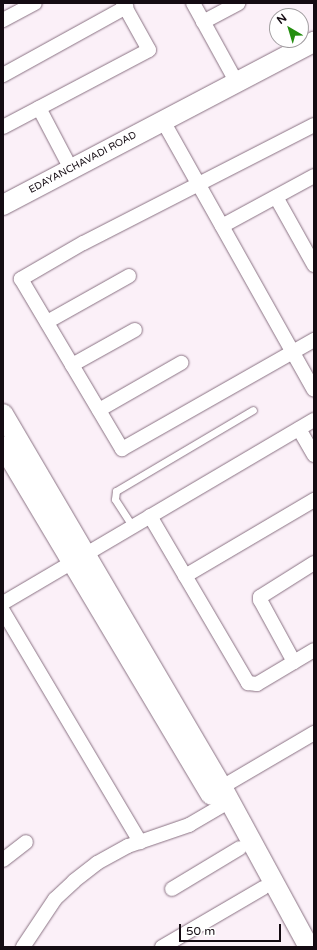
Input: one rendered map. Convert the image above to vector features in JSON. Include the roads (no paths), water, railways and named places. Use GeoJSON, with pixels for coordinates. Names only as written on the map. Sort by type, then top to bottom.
{"type":"FeatureCollection","features":[{"type":"Feature","properties":{"kind":"street"},"geometry":{"type":"LineString","coordinates":[[3,20],[35,3]]}},
{"type":"Feature","properties":{"kind":"street"},"geometry":{"type":"LineString","coordinates":[[193,3],[237,83]]}},
{"type":"Feature","properties":{"kind":"street"},"geometry":{"type":"LineString","coordinates":[[203,22],[238,3]]}},
{"type":"Feature","properties":{"kind":"street"},"geometry":{"type":"LineString","coordinates":[[3,75],[124,5],[149,50],[3,128]]}},
{"type":"Feature","properties":{"kind":"street","name":"EDAYANCHAVADI ROAD"},"geometry":{"type":"LineString","coordinates":[[3,204],[314,42]]}},
{"type":"Feature","properties":{"kind":"street"},"geometry":{"type":"LineString","coordinates":[[39,108],[71,169]]}},
{"type":"Feature","properties":{"kind":"street"},"geometry":{"type":"LineString","coordinates":[[163,121],[314,390]]}},
{"type":"Feature","properties":{"kind":"street"},"geometry":{"type":"LineString","coordinates":[[314,125],[83,243],[21,279],[122,449],[314,340]]}},
{"type":"Feature","properties":{"kind":"street"},"geometry":{"type":"LineString","coordinates":[[222,226],[314,176]]}},
{"type":"Feature","properties":{"kind":"street"},"geometry":{"type":"LineString","coordinates":[[276,197],[314,265]]}},
{"type":"Feature","properties":{"kind":"street"},"geometry":{"type":"LineString","coordinates":[[47,322],[129,276]]}},
{"type":"Feature","properties":{"kind":"street"},"geometry":{"type":"LineString","coordinates":[[72,365],[135,330]]}},
{"type":"Feature","properties":{"kind":"street"},"geometry":{"type":"LineString","coordinates":[[99,410],[181,363]]}},
{"type":"Feature","properties":{"kind":"street"},"geometry":{"type":"LineString","coordinates":[[3,414],[77,558]]}},
{"type":"Feature","properties":{"kind":"street"},"geometry":{"type":"LineString","coordinates":[[3,603],[77,558],[133,527],[314,420]]}},
{"type":"Feature","properties":{"kind":"street"},"geometry":{"type":"LineString","coordinates":[[299,429],[314,455]]}},
{"type":"Feature","properties":{"kind":"street"},"geometry":{"type":"LineString","coordinates":[[3,446],[77,558],[223,798],[309,947]]}},
{"type":"Feature","properties":{"kind":"street"},"geometry":{"type":"LineString","coordinates":[[185,576],[314,500]]}},
{"type":"Feature","properties":{"kind":"street"},"geometry":{"type":"LineString","coordinates":[[150,516],[248,683],[256,684],[314,650]]}},
{"type":"Feature","properties":{"kind":"street"},"geometry":{"type":"LineString","coordinates":[[294,662],[260,600],[260,596],[314,563]]}},
{"type":"Feature","properties":{"kind":"street"},"geometry":{"type":"LineString","coordinates":[[3,610],[140,842]]}},
{"type":"Feature","properties":{"kind":"street"},"geometry":{"type":"LineString","coordinates":[[23,947],[56,899],[74,881],[97,863],[140,842],[184,828],[223,798],[314,733]]}},
{"type":"Feature","properties":{"kind":"street"},"geometry":{"type":"LineString","coordinates":[[223,798],[240,848],[297,947]]}},
{"type":"Feature","properties":{"kind":"street"},"geometry":{"type":"LineString","coordinates":[[3,860],[26,842]]}},
{"type":"Feature","properties":{"kind":"street"},"geometry":{"type":"LineString","coordinates":[[172,889],[240,848]]}},
{"type":"Feature","properties":{"kind":"street"},"geometry":{"type":"LineString","coordinates":[[162,947],[263,888]]}},
{"type":"Feature","properties":{"kind":"lane"},"geometry":{"type":"LineString","coordinates":[[133,527],[115,499],[116,491],[253,410]]}}]}
